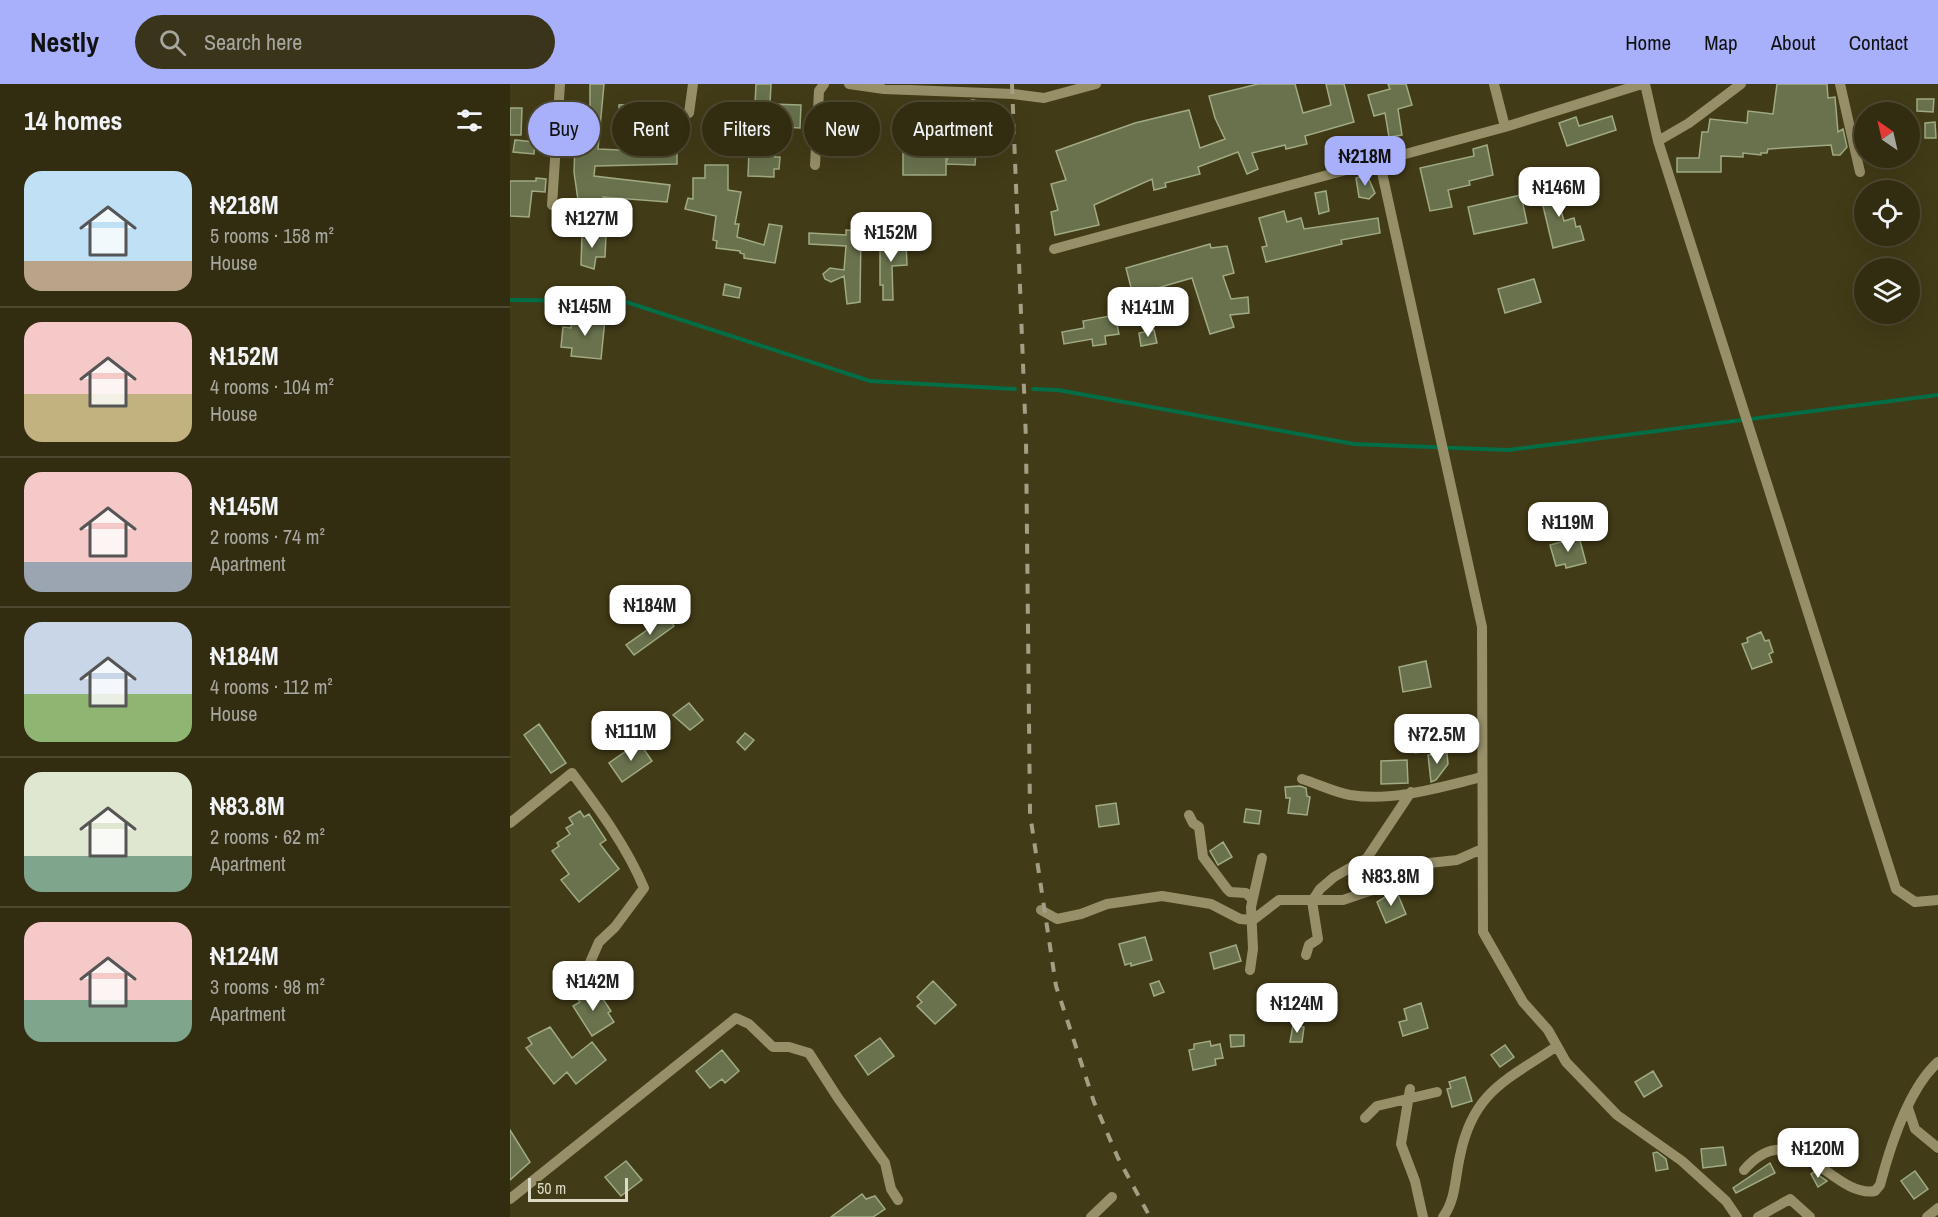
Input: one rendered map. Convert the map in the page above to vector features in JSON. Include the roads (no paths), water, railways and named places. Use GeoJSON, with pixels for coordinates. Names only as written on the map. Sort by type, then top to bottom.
{"type":"FeatureCollection","features":[{"type":"Feature","properties":{"kind":"street"},"geometry":{"type":"LineString","coordinates":[[552,205],[560,84]]}},
{"type":"Feature","properties":{"kind":"street"},"geometry":{"type":"LineString","coordinates":[[690,106],[693,84]]}},
{"type":"Feature","properties":{"kind":"street"},"geometry":{"type":"LineString","coordinates":[[815,165],[819,91],[824,84]]}},
{"type":"Feature","properties":{"kind":"street"},"geometry":{"type":"LineString","coordinates":[[849,84],[884,89],[1012,94],[1044,98],[1096,84]]}},
{"type":"Feature","properties":{"kind":"street"},"geometry":{"type":"LineString","coordinates":[[1494,84],[1505,127]]}},
{"type":"Feature","properties":{"kind":"street"},"geometry":{"type":"LineString","coordinates":[[1054,249],[1379,159],[1505,127],[1644,84],[1658,141],[1896,889],[1915,902],[1938,900]]}},
{"type":"Feature","properties":{"kind":"street"},"geometry":{"type":"LineString","coordinates":[[1658,141],[1689,123],[1741,84]]}},
{"type":"Feature","properties":{"kind":"street"},"geometry":{"type":"LineString","coordinates":[[1840,84],[1860,172]]}},
{"type":"Feature","properties":{"kind":"street"},"geometry":{"type":"LineString","coordinates":[[1379,159],[1482,627],[1483,932],[1523,1002],[1548,1030],[1566,1062],[1617,1115],[1682,1161],[1726,1201],[1737,1217]]}},
{"type":"Feature","properties":{"kind":"street"},"geometry":{"type":"LineString","coordinates":[[510,823],[572,773],[601,813],[637,872],[644,888],[628,911],[599,942],[588,967]]}},
{"type":"Feature","properties":{"kind":"street"},"geometry":{"type":"LineString","coordinates":[[1302,779],[1349,795],[1374,797],[1411,792],[1482,777]]}},
{"type":"Feature","properties":{"kind":"street"},"geometry":{"type":"LineString","coordinates":[[1306,955],[1309,945],[1318,939],[1312,901],[1320,889],[1334,877],[1367,858],[1411,792]]}},
{"type":"Feature","properties":{"kind":"street"},"geometry":{"type":"LineString","coordinates":[[1189,815],[1193,823],[1199,827],[1203,856],[1227,889],[1230,892],[1246,893],[1252,899]]}},
{"type":"Feature","properties":{"kind":"street"},"geometry":{"type":"LineString","coordinates":[[1428,863],[1457,860],[1482,849]]}},
{"type":"Feature","properties":{"kind":"street"},"geometry":{"type":"LineString","coordinates":[[1250,970],[1253,949],[1252,899],[1262,858]]}},
{"type":"Feature","properties":{"kind":"street"},"geometry":{"type":"LineString","coordinates":[[1041,910],[1057,919],[1081,914],[1107,904],[1162,896],[1211,903],[1240,919],[1253,920],[1279,900],[1343,900],[1361,896],[1408,878]]}},
{"type":"Feature","properties":{"kind":"street"},"geometry":{"type":"LineString","coordinates":[[510,1199],[736,1018],[749,1024],[773,1047],[789,1047],[809,1053],[837,1098],[885,1163],[891,1189],[898,1200]]}},
{"type":"Feature","properties":{"kind":"street"},"geometry":{"type":"LineString","coordinates":[[1443,1217],[1452,1205],[1460,1153],[1466,1134],[1491,1090],[1557,1046]]}},
{"type":"Feature","properties":{"kind":"street"},"geometry":{"type":"LineString","coordinates":[[1744,1170],[1754,1159],[1766,1153],[1795,1152],[1819,1164],[1849,1185],[1862,1191],[1875,1191],[1880,1185],[1900,1124],[1937,1061]]}},
{"type":"Feature","properties":{"kind":"street"},"geometry":{"type":"LineString","coordinates":[[1365,1118],[1377,1106],[1409,1095],[1437,1092]]}},
{"type":"Feature","properties":{"kind":"street"},"geometry":{"type":"LineString","coordinates":[[1409,1095],[1401,1144],[1415,1180],[1423,1217]]}},
{"type":"Feature","properties":{"kind":"street"},"geometry":{"type":"LineString","coordinates":[[1908,1108],[1915,1129],[1938,1148]]}},
{"type":"Feature","properties":{"kind":"street"},"geometry":{"type":"LineString","coordinates":[[1091,1217],[1112,1197]]}},
{"type":"Feature","properties":{"kind":"street"},"geometry":{"type":"LineString","coordinates":[[1758,1217],[1790,1199],[1810,1217]]}},
{"type":"Feature","properties":{"kind":"street"},"geometry":{"type":"LineString","coordinates":[[1927,1217],[1938,1208]]}},
{"type":"Feature","properties":{"kind":"waterway"},"geometry":{"type":"LineString","coordinates":[[510,300],[623,301],[870,381],[1015,389]]}},
{"type":"Feature","properties":{"kind":"waterway"},"geometry":{"type":"LineString","coordinates":[[1033,389],[1058,390],[1354,444],[1508,450],[1938,395]]}},
{"type":"Feature","properties":{"kind":"railway"},"geometry":{"type":"LineString","coordinates":[[1012,84],[1026,440],[1030,814],[1056,986],[1094,1102],[1118,1158],[1150,1217]]}}]}
